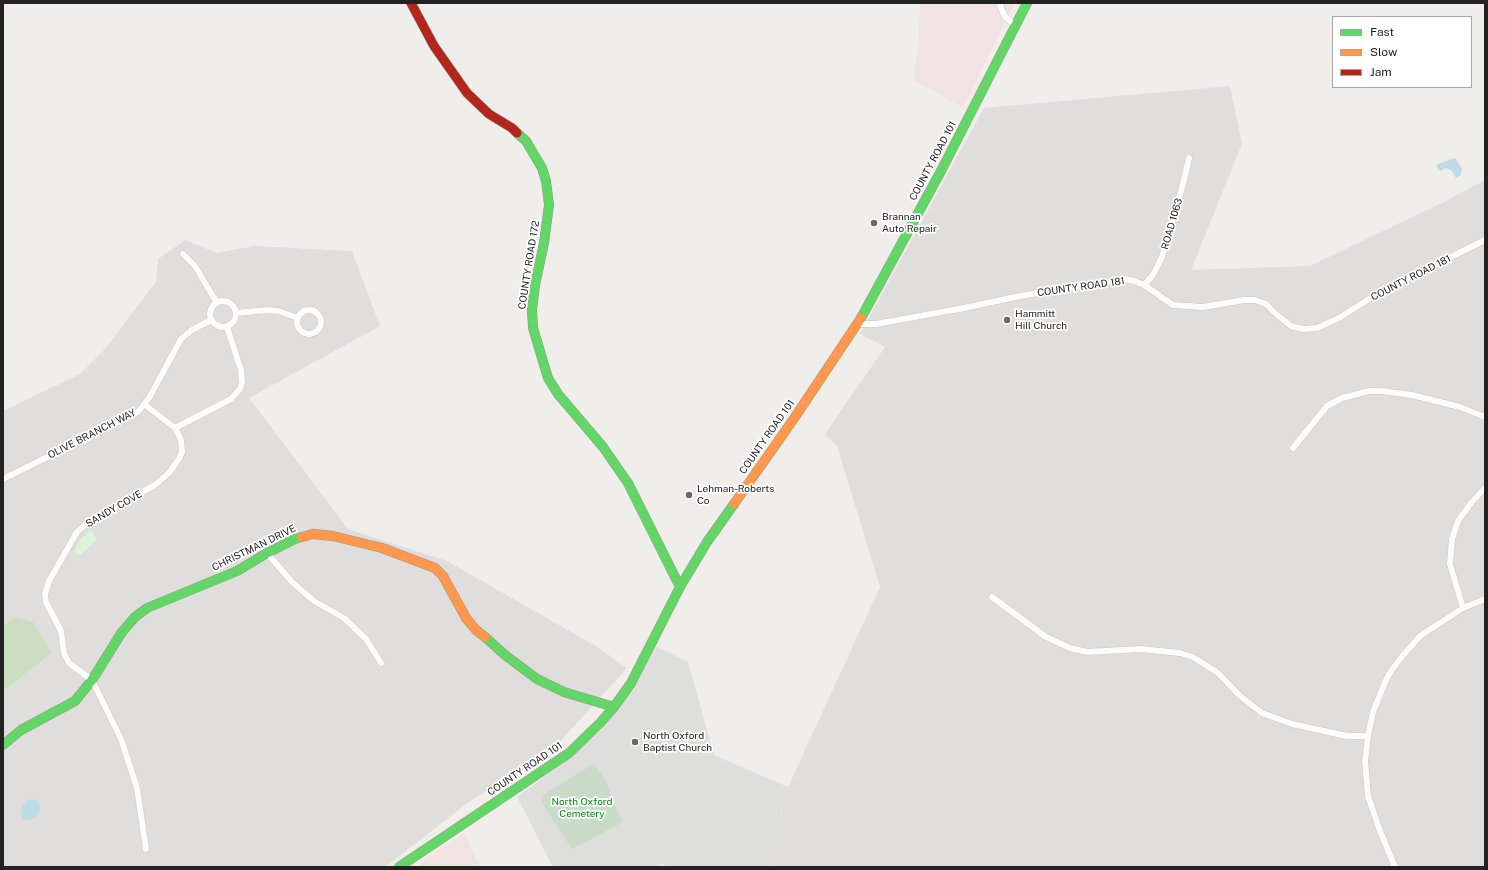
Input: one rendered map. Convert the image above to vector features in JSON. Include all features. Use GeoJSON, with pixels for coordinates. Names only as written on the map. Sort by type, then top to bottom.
{"type":"FeatureCollection","features":[{"type":"Feature","properties":{"kind":"street","name":"COUNTY ROAD 172"},"geometry":{"type":"LineString","coordinates":[[411,3],[434,46],[467,93],[489,114],[512,128],[526,141],[542,168],[546,181],[549,205],[532,310],[533,328],[548,378],[558,394],[618,467],[628,483],[680,587]]}},
{"type":"Feature","properties":{"kind":"street"},"geometry":{"type":"LineString","coordinates":[[999,3],[1005,17],[1016,25]]}},
{"type":"Feature","properties":{"kind":"street","name":"COUNTY ROAD 101"},"geometry":{"type":"LineString","coordinates":[[399,867],[569,754],[614,707],[631,683],[680,587],[707,542],[796,417],[858,324],[941,171],[1027,3]]}},
{"type":"Feature","properties":{"kind":"street","name":"ROAD 1063"},"geometry":{"type":"LineString","coordinates":[[1144,285],[1153,275],[1162,257],[1189,158]]}},
{"type":"Feature","properties":{"kind":"street","name":"COUNTY ROAD 181"},"geometry":{"type":"LineString","coordinates":[[858,324],[876,324],[1020,296],[1124,279],[1144,285],[1173,305],[1203,307],[1244,300],[1255,300],[1266,304],[1292,326],[1303,329],[1317,328],[1339,318],[1380,292],[1485,240]]}},
{"type":"Feature","properties":{"kind":"street"},"geometry":{"type":"LineString","coordinates":[[183,254],[195,266],[217,303]]}},
{"type":"Feature","properties":{"kind":"street"},"geometry":{"type":"LineString","coordinates":[[221,301],[233,305],[236,313],[233,323],[227,327],[219,327],[211,320],[210,312],[217,303],[221,301]]}},
{"type":"Feature","properties":{"kind":"street"},"geometry":{"type":"LineString","coordinates":[[236,313],[267,310],[278,311],[298,318]]}},
{"type":"Feature","properties":{"kind":"street","name":"OLIVE BRANCH WAY"},"geometry":{"type":"LineString","coordinates":[[3,479],[138,412],[149,398],[181,339],[192,330],[211,320]]}},
{"type":"Feature","properties":{"kind":"street"},"geometry":{"type":"LineString","coordinates":[[144,404],[175,428],[231,399],[240,389],[242,383],[241,370],[227,327]]}},
{"type":"Feature","properties":{"kind":"street"},"geometry":{"type":"LineString","coordinates":[[1293,448],[1327,406],[1342,398],[1369,391],[1381,390],[1412,394],[1460,407],[1485,417]]}},
{"type":"Feature","properties":{"kind":"street","name":"SANDY COVE"},"geometry":{"type":"LineString","coordinates":[[146,849],[137,788],[121,739],[92,680],[68,662],[64,653],[61,631],[46,602],[45,594],[49,581],[71,540],[84,525],[155,485],[162,480],[176,464],[182,452],[182,440],[175,428]]}},
{"type":"Feature","properties":{"kind":"street"},"geometry":{"type":"LineString","coordinates":[[1463,608],[1450,564],[1452,539],[1458,521],[1471,503],[1485,488]]}},
{"type":"Feature","properties":{"kind":"street","name":"CHRISTMAN DRIVE"},"geometry":{"type":"LineString","coordinates":[[3,745],[21,730],[75,701],[92,680],[122,632],[135,617],[147,608],[237,570],[296,539],[313,534],[333,536],[382,548],[435,568],[443,576],[466,618],[476,630],[505,655],[537,679],[564,692],[614,707]]}},
{"type":"Feature","properties":{"kind":"street"},"geometry":{"type":"LineString","coordinates":[[267,553],[292,582],[314,601],[344,618],[366,639],[380,663]]}},
{"type":"Feature","properties":{"kind":"street"},"geometry":{"type":"LineString","coordinates":[[992,597],[1046,636],[1070,648],[1087,652],[1140,649],[1180,653],[1193,657],[1206,664],[1218,673],[1240,696],[1262,713],[1292,724],[1347,736],[1368,736]]}},
{"type":"Feature","properties":{"kind":"street"},"geometry":{"type":"LineString","coordinates":[[1395,867],[1380,831],[1368,796],[1365,761],[1368,736],[1379,696],[1386,680],[1400,659],[1420,636],[1463,608],[1485,599]]}},
{"type":"Feature","properties":{"kind":"shaded area"},"geometry":{"type":"Polygon","coordinates":[[[920,3],[1015,3],[963,108],[914,80],[919,33],[920,3]]]}},
{"type":"Feature","properties":{"kind":"shaded area"},"geometry":{"type":"Polygon","coordinates":[[[1230,86],[1242,144],[1191,270],[1310,266],[1446,201],[1485,180],[1485,867],[769,867],[788,787],[880,587],[837,446],[825,434],[885,347],[860,334],[984,108],[1230,86]]]}},
{"type":"Feature","properties":{"kind":"shaded area"},"geometry":{"type":"Polygon","coordinates":[[[185,240],[217,253],[254,246],[352,251],[380,326],[249,398],[348,529],[447,561],[594,645],[627,668],[556,746],[469,802],[385,867],[3,867],[3,691],[52,653],[15,617],[3,625],[3,411],[80,374],[105,349],[156,282],[158,259],[185,240]]]}},
{"type":"Feature","properties":{"kind":"shaded area"},"geometry":{"type":"Polygon","coordinates":[[[655,646],[688,662],[714,755],[788,787],[769,867],[671,867],[662,864],[659,867],[553,867],[517,797],[561,765],[597,734],[620,708],[655,646]]]}},
{"type":"Feature","properties":{"kind":"shaded area"},"geometry":{"type":"Polygon","coordinates":[[[464,833],[480,867],[416,867],[464,833]]]}},
{"type":"Feature","properties":{"kind":"green space"},"geometry":{"type":"Polygon","coordinates":[[[91,530],[97,540],[80,555],[74,552],[80,539],[91,530]]]}},
{"type":"Feature","properties":{"kind":"green space"},"geometry":{"type":"Polygon","coordinates":[[[15,617],[33,622],[52,653],[3,691],[3,625],[15,617]]]}},
{"type":"Feature","properties":{"kind":"green space","name":"North Oxford Cemetery"},"geometry":{"type":"Polygon","coordinates":[[[594,763],[607,783],[613,802],[623,822],[572,849],[545,808],[542,802],[543,798],[545,794],[594,763]]]}},
{"type":"Feature","properties":{"kind":"water"},"geometry":{"type":"Polygon","coordinates":[[[1455,158],[1462,169],[1461,175],[1456,178],[1452,171],[1446,168],[1440,171],[1437,168],[1437,165],[1440,163],[1455,158]]]}},
{"type":"Feature","properties":{"kind":"water"},"geometry":{"type":"Polygon","coordinates":[[[29,799],[36,800],[39,803],[39,814],[30,820],[22,820],[21,808],[29,799]]]}},
{"type":"Feature","properties":{"kind":"traffic: fast"},"geometry":{"type":"LineString","coordinates":[[861,318],[941,171],[1027,3]]}},
{"type":"Feature","properties":{"kind":"traffic: fast"},"geometry":{"type":"LineString","coordinates":[[517,133],[526,141],[542,168],[546,181],[549,205],[532,310],[533,328],[548,378],[558,394],[603,447],[628,483],[680,587]]}},
{"type":"Feature","properties":{"kind":"traffic: fast"},"geometry":{"type":"LineString","coordinates":[[399,867],[569,753],[600,723],[614,707],[631,683],[680,587],[707,542],[734,504]]}},
{"type":"Feature","properties":{"kind":"traffic: fast"},"geometry":{"type":"LineString","coordinates":[[3,745],[21,730],[75,701],[92,680],[122,632],[135,617],[147,608],[237,571],[267,553],[302,537]]}},
{"type":"Feature","properties":{"kind":"traffic: fast"},"geometry":{"type":"LineString","coordinates":[[485,637],[505,655],[537,679],[564,692],[614,707]]}},
{"type":"Feature","properties":{"kind":"traffic: slow"},"geometry":{"type":"LineString","coordinates":[[734,504],[795,417],[861,318]]}},
{"type":"Feature","properties":{"kind":"traffic: slow"},"geometry":{"type":"LineString","coordinates":[[302,537],[313,534],[333,536],[382,548],[435,568],[443,576],[466,618],[476,630],[485,637]]}},
{"type":"Feature","properties":{"kind":"traffic: jam"},"geometry":{"type":"LineString","coordinates":[[411,3],[434,46],[467,93],[489,114],[512,128],[517,133]]}},
{"type":"Feature","properties":{"kind":"place","name":"Brannan Auto Repair"},"geometry":{"type":"Point","coordinates":[874,223]}},
{"type":"Feature","properties":{"kind":"place","name":"Hammitt Hill Church"},"geometry":{"type":"Point","coordinates":[1007,320]}},
{"type":"Feature","properties":{"kind":"place","name":"Lehman-Roberts Co"},"geometry":{"type":"Point","coordinates":[689,495]}},
{"type":"Feature","properties":{"kind":"place","name":"North Oxford Baptist Church"},"geometry":{"type":"Point","coordinates":[635,742]}}]}
